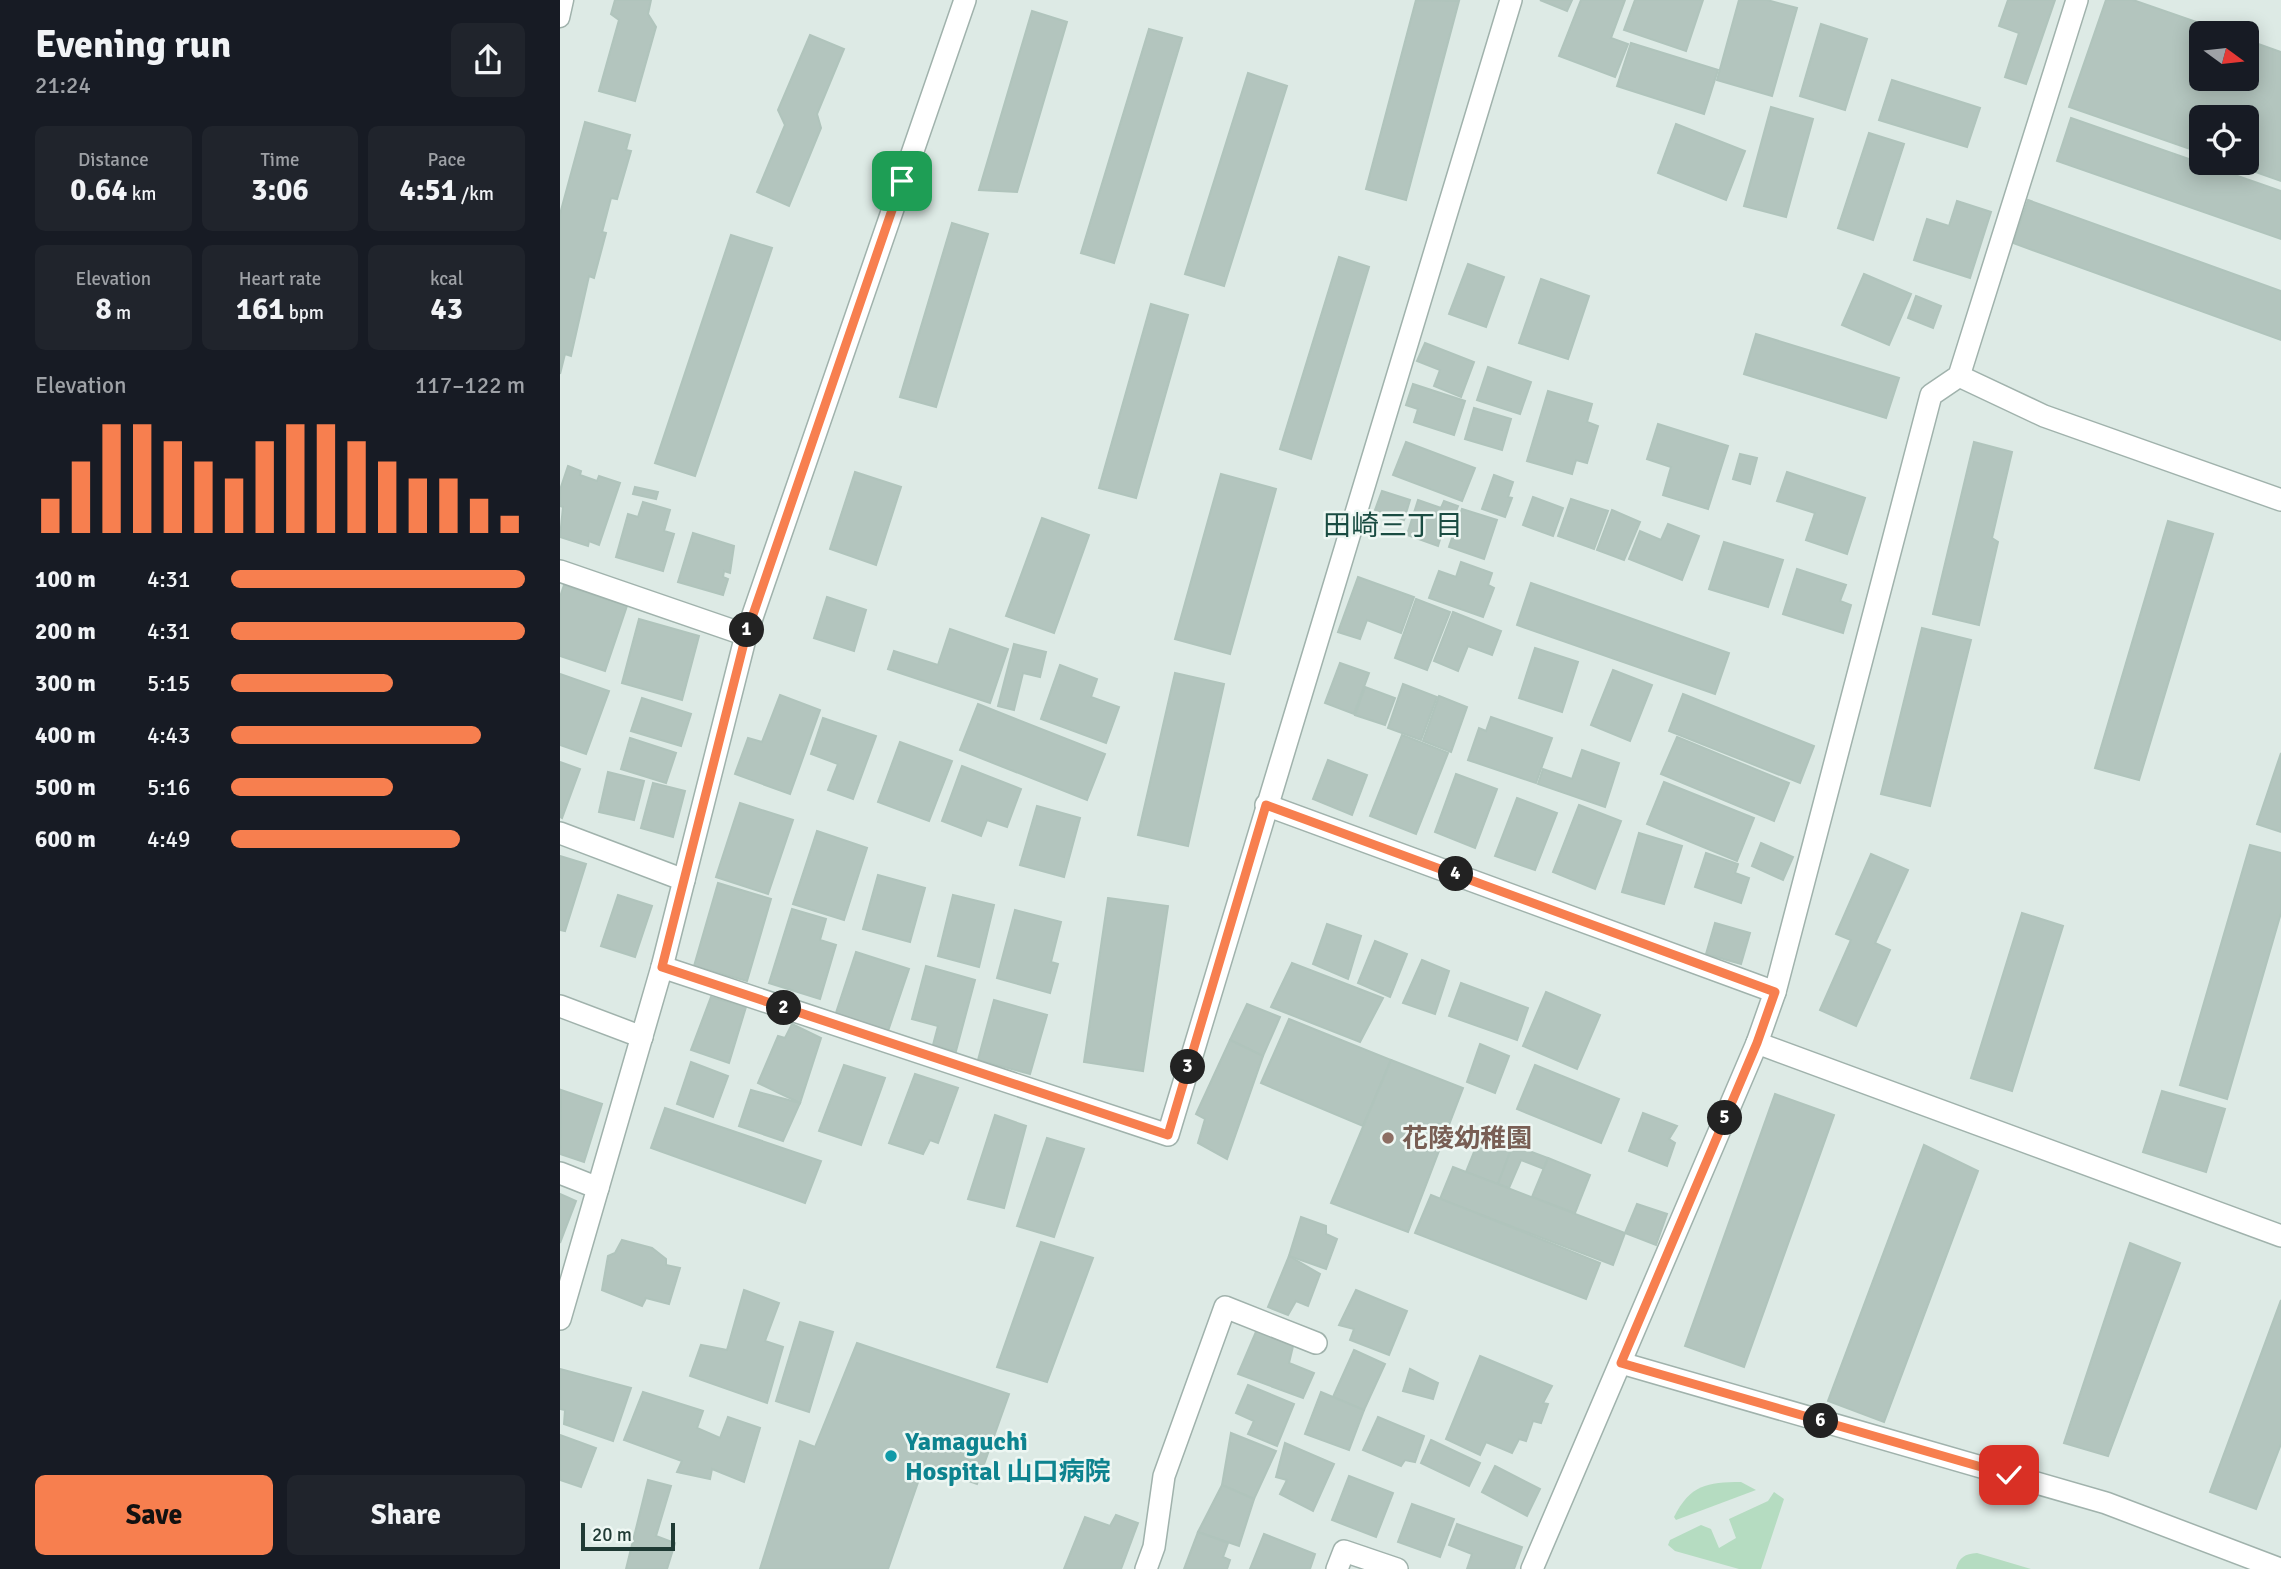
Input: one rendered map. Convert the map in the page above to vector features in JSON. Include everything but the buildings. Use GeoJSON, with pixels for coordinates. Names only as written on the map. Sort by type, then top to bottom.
{"type":"FeatureCollection","features":[{"type":"Feature","properties":{"kind":"street"},"geometry":{"type":"LineString","coordinates":[[560,1319],[662,967],[746,635],[965,0]]}},
{"type":"Feature","properties":{"kind":"street"},"geometry":{"type":"LineString","coordinates":[[662,967],[1168,1135],[1511,0]]}},
{"type":"Feature","properties":{"kind":"street"},"geometry":{"type":"LineString","coordinates":[[1532,1569],[1757,1043],[1775,992],[1931,395],[1959,376],[2077,0]]}},
{"type":"Feature","properties":{"kind":"street"},"geometry":{"type":"LineString","coordinates":[[1959,376],[2044,416],[2281,500]]}},
{"type":"Feature","properties":{"kind":"street"},"geometry":{"type":"LineString","coordinates":[[560,572],[746,635]]}},
{"type":"Feature","properties":{"kind":"street"},"geometry":{"type":"LineString","coordinates":[[1266,805],[1775,992]]}},
{"type":"Feature","properties":{"kind":"street"},"geometry":{"type":"LineString","coordinates":[[560,834],[684,880]]}},
{"type":"Feature","properties":{"kind":"street"},"geometry":{"type":"LineString","coordinates":[[560,1006],[642,1037]]}},
{"type":"Feature","properties":{"kind":"street"},"geometry":{"type":"LineString","coordinates":[[1757,1043],[2281,1236]]}},
{"type":"Feature","properties":{"kind":"street"},"geometry":{"type":"LineString","coordinates":[[560,1173],[598,1188]]}},
{"type":"Feature","properties":{"kind":"street"},"geometry":{"type":"LineString","coordinates":[[1146,1569],[1154,1546],[1164,1476],[1225,1307],[1316,1343]]}},
{"type":"Feature","properties":{"kind":"street"},"geometry":{"type":"LineString","coordinates":[[1621,1363],[2106,1503],[2280,1569]]}},
{"type":"Feature","properties":{"kind":"street"},"geometry":{"type":"LineString","coordinates":[[1338,1569],[1344,1550],[1397,1569]]}},
{"type":"Feature","properties":{"kind":"lane"},"geometry":{"type":"LineString","coordinates":[[560,18],[564,0]]}},
{"type":"Feature","properties":{"kind":"green space"},"geometry":{"type":"Polygon","coordinates":[[[1741,1482],[1756,1490],[1676,1520],[1674,1517],[1693,1492],[1718,1483],[1741,1482]]]}},
{"type":"Feature","properties":{"kind":"green space"},"geometry":{"type":"Polygon","coordinates":[[[1774,1492],[1784,1499],[1761,1569],[1739,1569],[1675,1551],[1668,1545],[1670,1540],[1701,1525],[1711,1529],[1719,1548],[1736,1538],[1729,1519],[1768,1501],[1774,1492]]]}},
{"type":"Feature","properties":{"kind":"green space"},"geometry":{"type":"Polygon","coordinates":[[[1977,1553],[2031,1569],[1956,1569],[1963,1557],[1977,1553]]]}},
{"type":"Feature","properties":{"kind":"place","name":"花陵幼稚園"},"geometry":{"type":"Point","coordinates":[1388,1138]}},
{"type":"Feature","properties":{"kind":"place","name":"Yamaguchi Hospital 山口病院"},"geometry":{"type":"Point","coordinates":[891,1456]}},
{"type":"Feature","properties":{"kind":"district","name":"田崎三丁目"},"geometry":{"type":"Point","coordinates":[1393,525]}},
{"type":"Feature","properties":{"kind":"route"},"geometry":{"type":"LineString","coordinates":[[902,181],[746,635],[662,967],[1168,1135],[1266,805],[1775,992],[1757,1043],[1621,1363],[2009,1475]]}}]}
